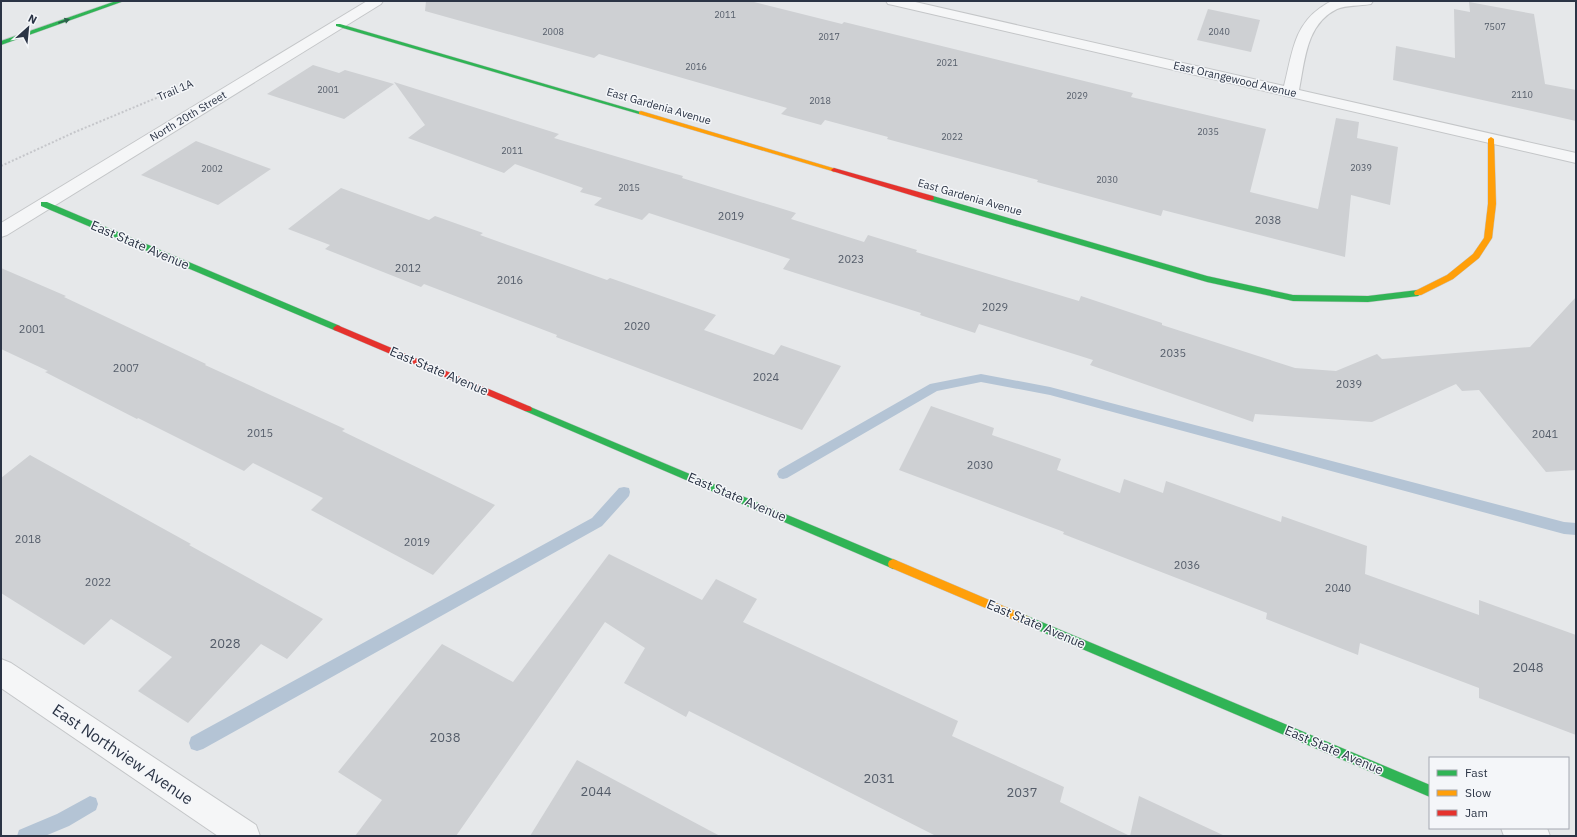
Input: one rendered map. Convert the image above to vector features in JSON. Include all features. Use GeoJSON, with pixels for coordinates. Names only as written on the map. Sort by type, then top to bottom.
{"type":"FeatureCollection","features":[{"type":"Feature","properties":{"kind":"main road"},"geometry":{"type":"LineString","coordinates":[[1,43],[121,1]]}},
{"type":"Feature","properties":{"kind":"main road","name":"East Gardenia Avenue"},"geometry":{"type":"LineString","coordinates":[[338,24],[1207,279],[1293,298],[1368,299],[1411,294],[1450,277],[1476,256],[1488,238],[1492,204],[1491,139]]}},
{"type":"Feature","properties":{"kind":"main road","name":"East State Avenue"},"geometry":{"type":"LineString","coordinates":[[44,204],[1429,791]]}},
{"type":"Feature","properties":{"kind":"street","name":"North 20th Street"},"geometry":{"type":"LineString","coordinates":[[1,231],[376,1]]}},
{"type":"Feature","properties":{"kind":"street","name":"East Orangewood Avenue"},"geometry":{"type":"LineString","coordinates":[[893,1],[1291,91],[1576,158]]}},
{"type":"Feature","properties":{"kind":"street"},"geometry":{"type":"LineString","coordinates":[[1291,91],[1304,35],[1314,19],[1334,5],[1366,1]]}},
{"type":"Feature","properties":{"kind":"street","name":"East Northview Avenue"},"geometry":{"type":"LineString","coordinates":[[1,672],[245,836]]}},
{"type":"Feature","properties":{"kind":"street"},"geometry":{"type":"LineString","coordinates":[[1518,829],[1535,836]]}},
{"type":"Feature","properties":{"kind":"path","name":"Trail 1A"},"geometry":{"type":"LineString","coordinates":[[1,166],[75,132],[175,90]]}},
{"type":"Feature","properties":{"kind":"building"},"geometry":{"type":"Polygon","coordinates":[[[426,1],[750,1],[842,24],[844,22],[1133,93],[1131,97],[1266,129],[1250,192],[1318,209],[1336,118],[1359,122],[1357,138],[1398,147],[1390,205],[1351,195],[1345,257],[1163,210],[1161,216],[1037,182],[1038,180],[887,139],[888,137],[825,120],[821,125],[781,114],[787,108],[599,54],[594,58],[425,11],[426,1]]]}},
{"type":"Feature","properties":{"kind":"building"},"geometry":{"type":"Polygon","coordinates":[[[1469,2],[1534,14],[1545,84],[1576,90],[1576,121],[1393,80],[1396,46],[1455,58],[1454,9],[1470,12],[1469,2]]]}},
{"type":"Feature","properties":{"kind":"building"},"geometry":{"type":"Polygon","coordinates":[[[1208,9],[1260,20],[1251,52],[1197,40],[1208,9]]]}},
{"type":"Feature","properties":{"kind":"building"},"geometry":{"type":"Polygon","coordinates":[[[313,65],[339,73],[345,70],[394,84],[344,119],[267,94],[313,65]]]}},
{"type":"Feature","properties":{"kind":"building"},"geometry":{"type":"Polygon","coordinates":[[[394,82],[559,134],[554,138],[683,176],[682,178],[796,213],[791,219],[864,242],[868,235],[917,250],[916,252],[1079,301],[1081,296],[1162,323],[1162,325],[1295,368],[1336,371],[1377,354],[1382,359],[1530,347],[1576,297],[1576,470],[1546,472],[1479,390],[1462,391],[1456,384],[1372,422],[1255,414],[1253,422],[1090,365],[1093,360],[979,324],[975,333],[920,315],[921,313],[783,269],[790,259],[649,213],[642,220],[594,205],[602,198],[580,192],[583,188],[515,164],[504,173],[408,138],[425,125],[394,82]]]}},
{"type":"Feature","properties":{"kind":"building"},"geometry":{"type":"Polygon","coordinates":[[[196,141],[271,169],[218,205],[141,175],[196,141]]]}},
{"type":"Feature","properties":{"kind":"building"},"geometry":{"type":"Polygon","coordinates":[[[341,188],[429,220],[435,216],[483,233],[480,235],[607,280],[610,278],[716,315],[704,330],[774,355],[781,345],[841,366],[802,430],[556,337],[557,335],[424,284],[421,287],[325,249],[330,245],[288,229],[341,188]]]}},
{"type":"Feature","properties":{"kind":"building"},"geometry":{"type":"Polygon","coordinates":[[[1,268],[66,296],[64,297],[206,364],[205,365],[345,429],[342,431],[495,505],[433,575],[311,510],[323,498],[253,463],[244,471],[138,418],[137,419],[45,372],[48,371],[1,349],[1,268]]]}},
{"type":"Feature","properties":{"kind":"building"},"geometry":{"type":"Polygon","coordinates":[[[931,406],[994,428],[992,435],[1061,459],[1057,470],[1120,493],[1124,479],[1163,493],[1166,481],[1281,522],[1282,516],[1367,546],[1365,574],[1479,615],[1479,600],[1576,635],[1576,735],[1479,698],[1479,688],[1360,643],[1358,655],[1266,619],[1267,613],[1063,534],[1064,532],[899,470],[931,406]]]}},
{"type":"Feature","properties":{"kind":"building"},"geometry":{"type":"Polygon","coordinates":[[[30,455],[323,619],[287,659],[261,644],[188,723],[138,691],[172,657],[111,619],[84,645],[1,593],[1,478],[30,455]]]}},
{"type":"Feature","properties":{"kind":"building"},"geometry":{"type":"Polygon","coordinates":[[[609,554],[702,600],[716,579],[757,599],[743,622],[958,721],[952,736],[1064,787],[1060,802],[1130,836],[936,836],[689,711],[686,717],[624,683],[645,648],[605,622],[456,836],[355,836],[382,800],[338,772],[442,644],[513,682],[609,554]]]}},
{"type":"Feature","properties":{"kind":"building"},"geometry":{"type":"Polygon","coordinates":[[[577,760],[720,836],[530,836],[577,760]]]}},
{"type":"Feature","properties":{"kind":"building"},"geometry":{"type":"Polygon","coordinates":[[[1139,796],[1225,836],[1130,836],[1139,796]]]}},
{"type":"Feature","properties":{"kind":"waterway"},"geometry":{"type":"LineString","coordinates":[[783,474],[934,387],[981,378],[1050,391],[1564,528],[1576,529]]}},
{"type":"Feature","properties":{"kind":"waterway"},"geometry":{"type":"LineString","coordinates":[[197,743],[597,522],[624,492]]}},
{"type":"Feature","properties":{"kind":"waterway"},"geometry":{"type":"LineString","coordinates":[[25,836],[63,820],[90,804]]}},
{"type":"Feature","properties":{"kind":"traffic: fast"},"geometry":{"type":"LineString","coordinates":[[1,43],[121,1]]}},
{"type":"Feature","properties":{"kind":"traffic: fast"},"geometry":{"type":"LineString","coordinates":[[338,25],[641,113]]}},
{"type":"Feature","properties":{"kind":"traffic: fast"},"geometry":{"type":"LineString","coordinates":[[930,198],[1207,279],[1293,298],[1368,299],[1418,293]]}},
{"type":"Feature","properties":{"kind":"traffic: fast"},"geometry":{"type":"LineString","coordinates":[[44,204],[337,328]]}},
{"type":"Feature","properties":{"kind":"traffic: fast"},"geometry":{"type":"LineString","coordinates":[[528,409],[893,564]]}},
{"type":"Feature","properties":{"kind":"traffic: fast"},"geometry":{"type":"LineString","coordinates":[[1025,620],[1429,791]]}},
{"type":"Feature","properties":{"kind":"traffic: slow"},"geometry":{"type":"LineString","coordinates":[[641,113],[834,170]]}},
{"type":"Feature","properties":{"kind":"traffic: slow"},"geometry":{"type":"LineString","coordinates":[[1418,293],[1450,277],[1476,256],[1488,238],[1492,204],[1491,139]]}},
{"type":"Feature","properties":{"kind":"traffic: slow"},"geometry":{"type":"LineString","coordinates":[[893,564],[1025,620]]}},
{"type":"Feature","properties":{"kind":"traffic: jam"},"geometry":{"type":"LineString","coordinates":[[834,170],[930,198]]}},
{"type":"Feature","properties":{"kind":"traffic: jam"},"geometry":{"type":"LineString","coordinates":[[337,328],[528,409]]}}]}
